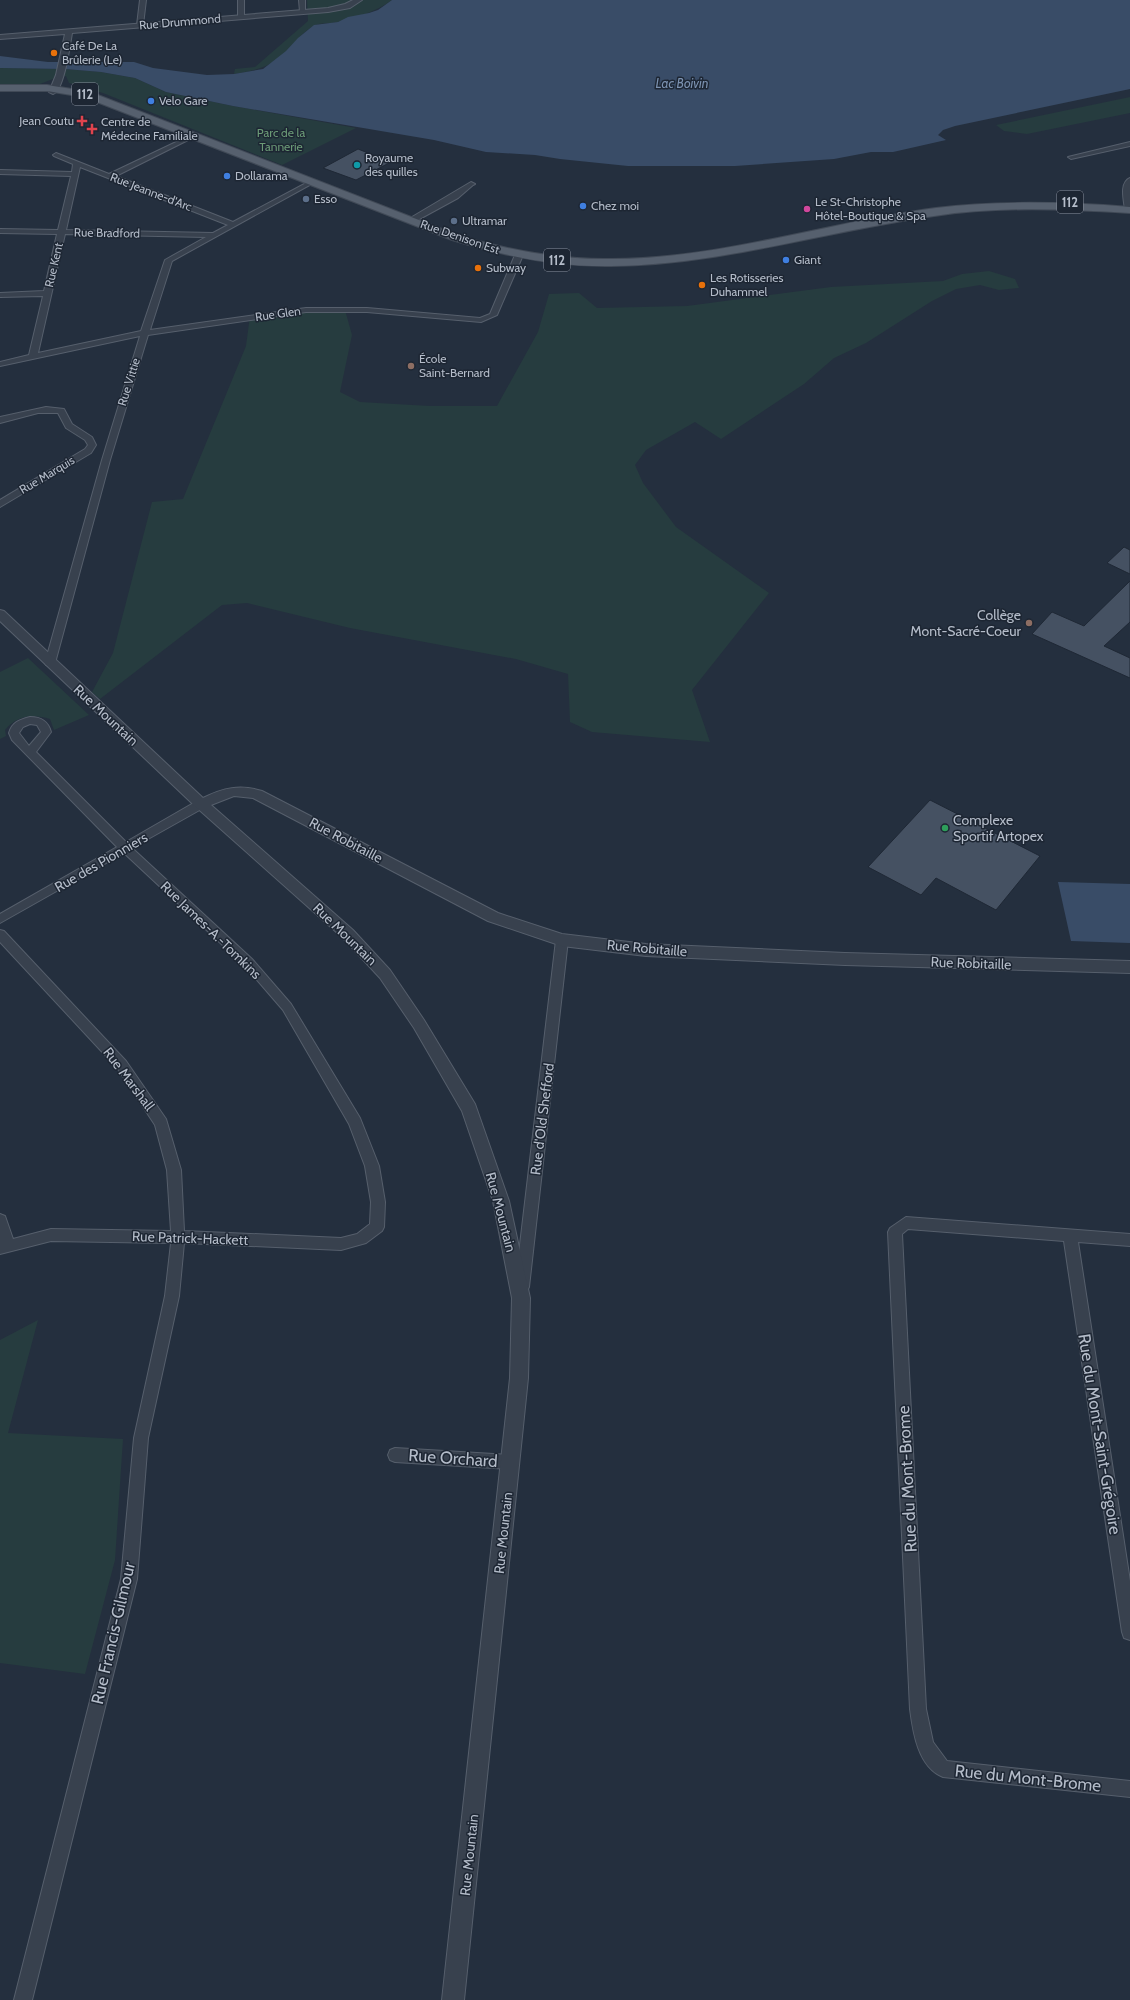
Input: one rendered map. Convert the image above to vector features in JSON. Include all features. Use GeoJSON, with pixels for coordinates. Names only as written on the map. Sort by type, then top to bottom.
{"type":"FeatureCollection","features":[{"type":"Feature","properties":{"kind":"main road"},"geometry":{"type":"LineString","coordinates":[[37,87],[60,76],[65,85],[86,94]]}},
{"type":"Feature","properties":{"kind":"main road","name":"Rue Denison Est"},"geometry":{"type":"LineString","coordinates":[[0,88],[37,87],[86,94],[114,103],[411,220],[490,253],[552,266],[585,268],[639,266],[661,260],[735,249],[934,212],[1011,206],[1129,207]]}},
{"type":"Feature","properties":{"kind":"main road"},"geometry":{"type":"LineString","coordinates":[[0,88],[54,90],[114,103]]}},
{"type":"Feature","properties":{"kind":"street"},"geometry":{"type":"LineString","coordinates":[[140,25],[143,0]]}},
{"type":"Feature","properties":{"kind":"street"},"geometry":{"type":"LineString","coordinates":[[241,0],[241,17]]}},
{"type":"Feature","properties":{"kind":"street"},"geometry":{"type":"LineString","coordinates":[[302,0],[303,12]]}},
{"type":"Feature","properties":{"kind":"street","name":"Rue Drummond"},"geometry":{"type":"LineString","coordinates":[[0,37],[303,12],[339,8],[358,0]]}},
{"type":"Feature","properties":{"kind":"street"},"geometry":{"type":"LineString","coordinates":[[54,90],[60,76],[69,31]]}},
{"type":"Feature","properties":{"kind":"street"},"geometry":{"type":"LineString","coordinates":[[110,176],[195,135]]}},
{"type":"Feature","properties":{"kind":"street"},"geometry":{"type":"LineString","coordinates":[[1070,157],[1130,144]]}},
{"type":"Feature","properties":{"kind":"street"},"geometry":{"type":"LineString","coordinates":[[0,172],[75,174],[77,164],[56,156]]}},
{"type":"Feature","properties":{"kind":"street","name":"Rue Jeanne-d'Arc"},"geometry":{"type":"LineString","coordinates":[[77,164],[234,225]]}},
{"type":"Feature","properties":{"kind":"street","name":"Rue Kent"},"geometry":{"type":"LineString","coordinates":[[34,356],[75,174]]}},
{"type":"Feature","properties":{"kind":"street","name":"Rue Vittie"},"geometry":{"type":"LineString","coordinates":[[50,663],[110,444],[144,333],[169,260],[312,182]]}},
{"type":"Feature","properties":{"kind":"street"},"geometry":{"type":"LineString","coordinates":[[1129,183],[1129,207]]}},
{"type":"Feature","properties":{"kind":"street"},"geometry":{"type":"LineString","coordinates":[[411,220],[456,196],[471,184]]}},
{"type":"Feature","properties":{"kind":"street","name":"Rue Bradford"},"geometry":{"type":"LineString","coordinates":[[0,231],[214,235]]}},
{"type":"Feature","properties":{"kind":"street","name":"Rue Glen"},"geometry":{"type":"LineString","coordinates":[[0,364],[144,333],[306,310],[375,311],[481,320],[493,315],[518,258]]}},
{"type":"Feature","properties":{"kind":"street"},"geometry":{"type":"LineString","coordinates":[[0,295],[48,293]]}},
{"type":"Feature","properties":{"kind":"street","name":"Rue Marquis"},"geometry":{"type":"LineString","coordinates":[[0,420],[41,410],[52,409],[61,411],[69,426],[89,439],[92,445],[88,451],[0,504]]}},
{"type":"Feature","properties":{"kind":"street","name":"Rue Mountain"},"geometry":{"type":"LineString","coordinates":[[0,614],[50,663],[202,804],[348,934],[385,974],[420,1024],[469,1109],[501,1201],[521,1298],[519,1378],[453,2000]]}},
{"type":"Feature","properties":{"kind":"street","name":"Rue James-A.-Tomkins"},"geometry":{"type":"LineString","coordinates":[[30,752],[125,848],[248,962],[287,1008],[355,1122],[372,1166],[378,1202],[377,1227]]}},
{"type":"Feature","properties":{"kind":"street","name":"Rue Robitaille"},"geometry":{"type":"LineString","coordinates":[[202,804],[227,792],[242,790],[257,794],[494,917],[562,940],[646,950],[845,959],[1130,967]]}},
{"type":"Feature","properties":{"kind":"street","name":"Rue des Pionniers"},"geometry":{"type":"LineString","coordinates":[[0,919],[202,804]]}},
{"type":"Feature","properties":{"kind":"street","name":"Rue Marshall"},"geometry":{"type":"LineString","coordinates":[[0,934],[122,1065],[161,1123],[174,1170],[178,1236]]}},
{"type":"Feature","properties":{"kind":"street","name":"Rue d'Old Shefford"},"geometry":{"type":"LineString","coordinates":[[521,1298],[562,940]]}},
{"type":"Feature","properties":{"kind":"street"},"geometry":{"type":"LineString","coordinates":[[0,1220],[4,1246]]}},
{"type":"Feature","properties":{"kind":"street","name":"Rue du Mont-Brome"},"geometry":{"type":"LineString","coordinates":[[1130,1240],[906,1223],[895,1232],[918,1709],[922,1736],[931,1758],[943,1769],[1130,1789]]}},
{"type":"Feature","properties":{"kind":"street","name":"Rue Patrick-Hackett"},"geometry":{"type":"LineString","coordinates":[[4,1246],[51,1236],[178,1236],[341,1244],[361,1239],[377,1227]]}},
{"type":"Feature","properties":{"kind":"street","name":"Rue Francis-Gilmour"},"geometry":{"type":"LineString","coordinates":[[23,2000],[129,1578],[141,1438],[172,1296],[178,1236]]}},
{"type":"Feature","properties":{"kind":"street","name":"Rue du Mont-Saint-Grégoire"},"geometry":{"type":"LineString","coordinates":[[1070,1236],[1125,1569],[1130,1632]]}},
{"type":"Feature","properties":{"kind":"street","name":"Rue Orchard"},"geometry":{"type":"LineString","coordinates":[[395,1455],[510,1462]]}},
{"type":"Feature","properties":{"kind":"green space"},"geometry":{"type":"Polygon","coordinates":[[[307,0],[392,0],[373,11],[360,16],[338,22],[316,25],[306,31],[287,51],[268,65],[234,74],[235,69],[255,67],[308,21],[307,0]]]}},
{"type":"Feature","properties":{"kind":"green space","name":"Parc de la Tannerie"},"geometry":{"type":"Polygon","coordinates":[[[0,68],[65,69],[101,72],[135,78],[166,92],[233,106],[356,128],[282,165],[103,93],[69,83],[66,76],[58,77],[40,84],[0,85],[0,68]]]}},
{"type":"Feature","properties":{"kind":"green space"},"geometry":{"type":"Polygon","coordinates":[[[1130,97],[1130,113],[1027,134],[1004,131],[996,125],[1130,97]]]}},
{"type":"Feature","properties":{"kind":"green space"},"geometry":{"type":"Polygon","coordinates":[[[989,271],[1015,279],[1019,288],[999,290],[980,285],[956,289],[932,301],[866,343],[834,358],[804,384],[721,439],[695,422],[646,450],[635,465],[643,483],[676,527],[769,593],[692,690],[710,742],[592,732],[570,722],[568,674],[516,659],[350,628],[247,603],[222,605],[100,699],[92,692],[113,653],[152,502],[183,499],[246,346],[250,316],[345,310],[352,335],[340,392],[360,402],[430,406],[497,406],[538,332],[549,294],[579,293],[597,308],[687,306],[831,287],[943,281],[962,274],[989,271]]]}},
{"type":"Feature","properties":{"kind":"green space"},"geometry":{"type":"Polygon","coordinates":[[[28,658],[89,715],[54,730],[50,719],[37,716],[26,717],[15,721],[10,725],[5,730],[6,736],[0,739],[0,672],[28,658]]]}},
{"type":"Feature","properties":{"kind":"green space"},"geometry":{"type":"Polygon","coordinates":[[[38,1320],[8,1433],[123,1439],[115,1560],[85,1674],[0,1663],[0,1340],[38,1320]]]}},
{"type":"Feature","properties":{"kind":"water","name":"Lac Boivin"},"geometry":{"type":"Polygon","coordinates":[[[392,0],[1130,0],[1130,89],[955,126],[943,130],[938,135],[946,140],[893,152],[871,152],[834,159],[735,166],[628,166],[535,155],[486,152],[434,140],[233,106],[166,92],[135,78],[101,72],[65,69],[0,68],[0,56],[48,62],[134,62],[153,68],[207,75],[234,74],[263,69],[286,51],[298,38],[314,25],[338,22],[348,17],[369,13],[378,10],[392,0]]]}},
{"type":"Feature","properties":{"kind":"water"},"geometry":{"type":"Polygon","coordinates":[[[1058,882],[1130,884],[1130,943],[1071,941],[1058,882]]]}},
{"type":"Feature","properties":{"kind":"building","name":"Royaume des quilles"},"geometry":{"type":"Polygon","coordinates":[[[358,149],[391,162],[356,180],[323,168],[358,149]]]}},
{"type":"Feature","properties":{"kind":"building"},"geometry":{"type":"Polygon","coordinates":[[[1124,547],[1130,550],[1130,574],[1107,563],[1124,547]]]}},
{"type":"Feature","properties":{"kind":"building","name":"Collège Mont-Sacré-Coeur"},"geometry":{"type":"Polygon","coordinates":[[[1130,581],[1130,622],[1104,646],[1130,658],[1130,678],[1032,634],[1052,612],[1084,626],[1130,581]]]}},
{"type":"Feature","properties":{"kind":"building","name":"Complexe Sportif Artopex"},"geometry":{"type":"Polygon","coordinates":[[[930,800],[1040,856],[996,910],[936,878],[921,895],[868,867],[930,800]]]}},
{"type":"Feature","properties":{"kind":"place","name":"Café De La Brûlerie (Le)"},"geometry":{"type":"Point","coordinates":[54,53]}},
{"type":"Feature","properties":{"kind":"place","name":"Velo Gare"},"geometry":{"type":"Point","coordinates":[151,101]}},
{"type":"Feature","properties":{"kind":"place","name":"Jean Coutu"},"geometry":{"type":"Point","coordinates":[82,121]}},
{"type":"Feature","properties":{"kind":"place","name":"Centre de Médecine Familiale"},"geometry":{"type":"Point","coordinates":[92,129]}},
{"type":"Feature","properties":{"kind":"place","name":"Royaume des quilles"},"geometry":{"type":"Point","coordinates":[357,165]}},
{"type":"Feature","properties":{"kind":"place","name":"Dollarama"},"geometry":{"type":"Point","coordinates":[227,176]}},
{"type":"Feature","properties":{"kind":"place","name":"Esso"},"geometry":{"type":"Point","coordinates":[306,199]}},
{"type":"Feature","properties":{"kind":"place","name":"Chez moi"},"geometry":{"type":"Point","coordinates":[583,206]}},
{"type":"Feature","properties":{"kind":"place","name":"Le St-Christophe Hôtel-Boutique & Spa"},"geometry":{"type":"Point","coordinates":[807,209]}},
{"type":"Feature","properties":{"kind":"place","name":"Ultramar"},"geometry":{"type":"Point","coordinates":[454,221]}},
{"type":"Feature","properties":{"kind":"place","name":"Giant"},"geometry":{"type":"Point","coordinates":[786,260]}},
{"type":"Feature","properties":{"kind":"place","name":"Subway"},"geometry":{"type":"Point","coordinates":[478,268]}},
{"type":"Feature","properties":{"kind":"place","name":"Les Rotisseries Duhammel"},"geometry":{"type":"Point","coordinates":[702,285]}},
{"type":"Feature","properties":{"kind":"place","name":"École Saint-Bernard"},"geometry":{"type":"Point","coordinates":[411,366]}},
{"type":"Feature","properties":{"kind":"place","name":"Collège Mont-Sacré-Coeur"},"geometry":{"type":"Point","coordinates":[1029,623]}},
{"type":"Feature","properties":{"kind":"place","name":"Complexe Sportif Artopex"},"geometry":{"type":"Point","coordinates":[945,828]}}]}
